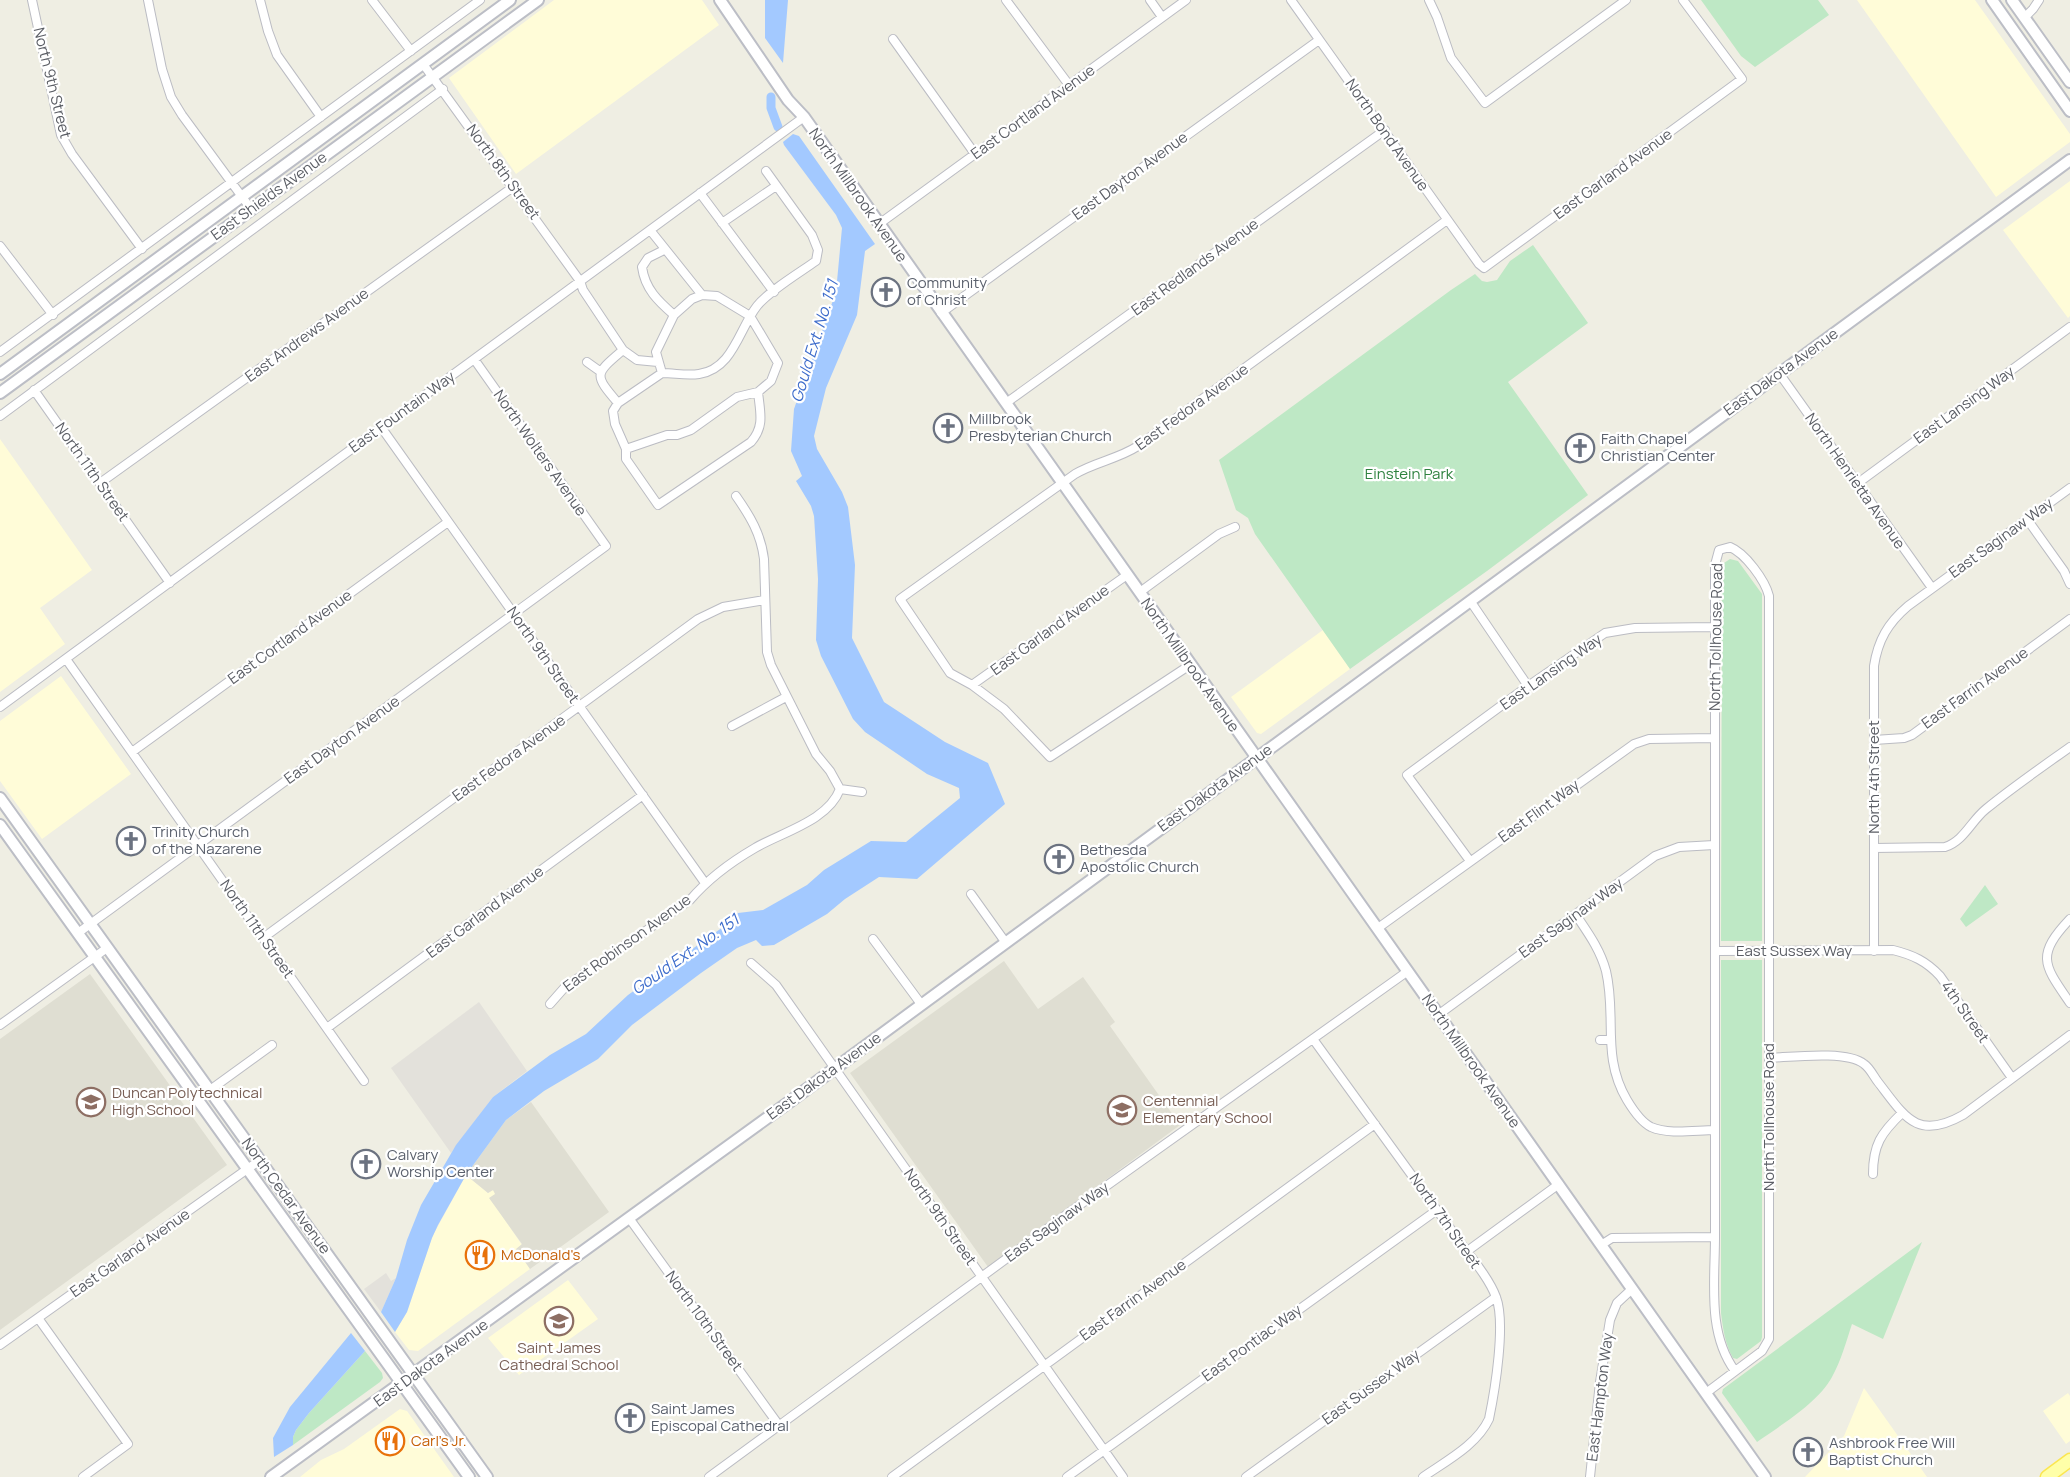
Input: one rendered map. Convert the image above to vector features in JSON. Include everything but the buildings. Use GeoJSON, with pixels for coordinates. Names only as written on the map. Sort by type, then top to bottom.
{"type":"FeatureCollection","features":[{"type":"Feature","properties":{"kind":"main road"},"geometry":{"type":"LineString","coordinates":[[2047,1477],[2070,1460]]}},
{"type":"Feature","properties":{"kind":"street","name":"North 9th Street"},"geometry":{"type":"LineString","coordinates":[[32,0],[62,135],[72,154],[142,249]]}},
{"type":"Feature","properties":{"kind":"street"},"geometry":{"type":"LineString","coordinates":[[148,0],[162,69],[171,98],[251,209]]}},
{"type":"Feature","properties":{"kind":"street"},"geometry":{"type":"LineString","coordinates":[[260,0],[277,55],[321,117]]}},
{"type":"Feature","properties":{"kind":"street"},"geometry":{"type":"LineString","coordinates":[[372,0],[411,51]]}},
{"type":"Feature","properties":{"kind":"street"},"geometry":{"type":"LineString","coordinates":[[0,352],[480,0]]}},
{"type":"Feature","properties":{"kind":"street","name":"East Shields Avenue"},"geometry":{"type":"LineString","coordinates":[[0,374],[510,0]]}},
{"type":"Feature","properties":{"kind":"street","name":"East Shields Avenue"},"geometry":{"type":"LineString","coordinates":[[0,393],[538,0]]}},
{"type":"Feature","properties":{"kind":"street","name":"North Millbrook Avenue"},"geometry":{"type":"LineString","coordinates":[[720,0],[788,100],[804,117],[1765,1477]]}},
{"type":"Feature","properties":{"kind":"street"},"geometry":{"type":"LineString","coordinates":[[1006,0],[1069,85]]}},
{"type":"Feature","properties":{"kind":"street"},"geometry":{"type":"LineString","coordinates":[[1150,0],[1162,17]]}},
{"type":"Feature","properties":{"kind":"street","name":"East Cortland Avenue"},"geometry":{"type":"LineString","coordinates":[[879,224],[1186,0]]}},
{"type":"Feature","properties":{"kind":"street","name":"North Bond Avenue"},"geometry":{"type":"LineString","coordinates":[[1291,0],[1484,268]]}},
{"type":"Feature","properties":{"kind":"street"},"geometry":{"type":"LineString","coordinates":[[1428,0],[1437,17],[1451,58],[1485,104],[1626,0]]}},
{"type":"Feature","properties":{"kind":"street","name":"East Garland Avenue"},"geometry":{"type":"LineString","coordinates":[[1484,268],[1742,79],[1683,0]]}},
{"type":"Feature","properties":{"kind":"street"},"geometry":{"type":"LineString","coordinates":[[1992,0],[2070,111]]}},
{"type":"Feature","properties":{"kind":"street"},"geometry":{"type":"LineString","coordinates":[[2012,0],[2070,82]]}},
{"type":"Feature","properties":{"kind":"street"},"geometry":{"type":"LineString","coordinates":[[2024,18],[2034,9],[2039,0]]}},
{"type":"Feature","properties":{"kind":"street"},"geometry":{"type":"LineString","coordinates":[[893,39],[975,154]]}},
{"type":"Feature","properties":{"kind":"street","name":"East Dayton Avenue"},"geometry":{"type":"LineString","coordinates":[[941,313],[1319,40]]}},
{"type":"Feature","properties":{"kind":"street","name":"North 8th Street"},"geometry":{"type":"LineString","coordinates":[[423,64],[580,281],[583,290],[624,350]]}},
{"type":"Feature","properties":{"kind":"street"},"geometry":{"type":"LineString","coordinates":[[0,416],[443,89]]}},
{"type":"Feature","properties":{"kind":"street","name":"East Fountain Way"},"geometry":{"type":"LineString","coordinates":[[0,708],[804,117]]}},
{"type":"Feature","properties":{"kind":"street","name":"East Redlands Avenue"},"geometry":{"type":"LineString","coordinates":[[1006,403],[1385,130]]}},
{"type":"Feature","properties":{"kind":"street","name":"East Dakota Avenue"},"geometry":{"type":"LineString","coordinates":[[271,1477],[1006,943],[2070,160]]}},
{"type":"Feature","properties":{"kind":"street"},"geometry":{"type":"LineString","coordinates":[[758,392],[761,421],[759,433],[752,442],[658,505],[626,459],[626,448],[615,424],[613,411],[618,402],[662,373],[684,375],[709,372],[728,357],[759,304],[816,261],[818,250],[812,235],[766,171]]}},
{"type":"Feature","properties":{"kind":"street"},"geometry":{"type":"LineString","coordinates":[[722,223],[776,186]]}},
{"type":"Feature","properties":{"kind":"street","name":"East Andrews Avenue"},"geometry":{"type":"LineString","coordinates":[[100,483],[513,187]]}},
{"type":"Feature","properties":{"kind":"street"},"geometry":{"type":"LineString","coordinates":[[700,194],[774,292]]}},
{"type":"Feature","properties":{"kind":"street","name":"East Fedora Avenue"},"geometry":{"type":"LineString","coordinates":[[972,685],[950,673],[900,599],[1062,483],[1092,465],[1121,456],[1138,446],[1448,220]]}},
{"type":"Feature","properties":{"kind":"street"},"geometry":{"type":"LineString","coordinates":[[650,230],[702,295]]}},
{"type":"Feature","properties":{"kind":"street"},"geometry":{"type":"LineString","coordinates":[[0,246],[52,315]]}},
{"type":"Feature","properties":{"kind":"street"},"geometry":{"type":"LineString","coordinates":[[664,250],[648,258],[642,267],[643,276],[654,298],[674,315]]}},
{"type":"Feature","properties":{"kind":"street"},"geometry":{"type":"LineString","coordinates":[[626,448],[691,430],[737,397],[758,392],[771,381],[778,363],[750,316],[717,296],[702,295],[692,299],[674,315],[656,352],[662,373]]}},
{"type":"Feature","properties":{"kind":"street","name":"East Lansing Way"},"geometry":{"type":"LineString","coordinates":[[1858,483],[2070,327]]}},
{"type":"Feature","properties":{"kind":"street"},"geometry":{"type":"LineString","coordinates":[[0,386],[56,343],[60,335],[59,331]]}},
{"type":"Feature","properties":{"kind":"street"},"geometry":{"type":"LineString","coordinates":[[618,402],[602,385],[600,377],[602,368],[624,350],[637,360],[658,363]]}},
{"type":"Feature","properties":{"kind":"street","name":"North Wolters Avenue"},"geometry":{"type":"LineString","coordinates":[[474,359],[606,546]]}},
{"type":"Feature","properties":{"kind":"street"},"geometry":{"type":"LineString","coordinates":[[588,362],[601,372]]}},
{"type":"Feature","properties":{"kind":"street","name":"North Henrietta Avenue"},"geometry":{"type":"LineString","coordinates":[[1779,373],[1932,588]]}},
{"type":"Feature","properties":{"kind":"street","name":"North 11th Street"},"geometry":{"type":"LineString","coordinates":[[34,390],[170,583]]}},
{"type":"Feature","properties":{"kind":"street","name":"North 9th Street"},"geometry":{"type":"LineString","coordinates":[[381,427],[705,883]]}},
{"type":"Feature","properties":{"kind":"street","name":"East Saginaw Way"},"geometry":{"type":"LineString","coordinates":[[1932,588],[2070,488]]}},
{"type":"Feature","properties":{"kind":"street"},"geometry":{"type":"LineString","coordinates":[[705,883],[756,847],[803,824],[821,812],[837,798],[840,789],[830,771],[816,754],[786,697],[767,652],[762,544],[757,530],[736,496]]}},
{"type":"Feature","properties":{"kind":"street"},"geometry":{"type":"LineString","coordinates":[[2027,519],[2070,584]]}},
{"type":"Feature","properties":{"kind":"street","name":"East Cortland Avenue"},"geometry":{"type":"LineString","coordinates":[[132,752],[448,522]]}},
{"type":"Feature","properties":{"kind":"street"},"geometry":{"type":"LineString","coordinates":[[1140,592],[1219,534],[1236,527]]}},
{"type":"Feature","properties":{"kind":"street","name":"East Dayton Avenue"},"geometry":{"type":"LineString","coordinates":[[78,933],[606,546]]}},
{"type":"Feature","properties":{"kind":"street","name":"North Tollhouse Road"},"geometry":{"type":"LineString","coordinates":[[1706,1393],[1762,1351],[1769,1339],[1769,596],[1767,588],[1742,554],[1730,547],[1719,550],[1716,557],[1714,627],[1715,1324],[1718,1341],[1734,1371]]}},
{"type":"Feature","properties":{"kind":"street","name":"East Garland Avenue"},"geometry":{"type":"LineString","coordinates":[[972,685],[1127,575]]}},
{"type":"Feature","properties":{"kind":"street","name":"North 4th Street"},"geometry":{"type":"LineString","coordinates":[[1874,951],[1874,666],[1876,649],[1883,633],[1894,618],[1932,588]]}},
{"type":"Feature","properties":{"kind":"street","name":"East Fedora Avenue"},"geometry":{"type":"LineString","coordinates":[[263,938],[711,612],[735,603],[765,600]]}},
{"type":"Feature","properties":{"kind":"street"},"geometry":{"type":"LineString","coordinates":[[1470,602],[1528,686]]}},
{"type":"Feature","properties":{"kind":"street","name":"East Farrin Avenue"},"geometry":{"type":"LineString","coordinates":[[1874,740],[1904,738],[1912,735],[2070,619]]}},
{"type":"Feature","properties":{"kind":"street","name":"East Lansing Way"},"geometry":{"type":"LineString","coordinates":[[1470,861],[1407,775],[1528,686],[1605,633],[1635,628],[1714,627]]}},
{"type":"Feature","properties":{"kind":"street","name":"North 11th Street"},"geometry":{"type":"LineString","coordinates":[[66,659],[364,1081]]}},
{"type":"Feature","properties":{"kind":"street"},"geometry":{"type":"LineString","coordinates":[[972,685],[1004,709],[1050,757],[1190,665]]}},
{"type":"Feature","properties":{"kind":"street"},"geometry":{"type":"LineString","coordinates":[[732,726],[786,697]]}},
{"type":"Feature","properties":{"kind":"street","name":"East Flint Way"},"geometry":{"type":"LineString","coordinates":[[1378,928],[1634,744],[1649,739],[1715,738]]}},
{"type":"Feature","properties":{"kind":"street"},"geometry":{"type":"LineString","coordinates":[[1874,848],[1945,847],[1953,844],[1960,840],[1971,824],[1988,807],[2070,747]]}},
{"type":"Feature","properties":{"kind":"street"},"geometry":{"type":"LineString","coordinates":[[840,789],[862,792]]}},
{"type":"Feature","properties":{"kind":"street","name":"East Garland Avenue"},"geometry":{"type":"LineString","coordinates":[[327,1028],[643,795]]}},
{"type":"Feature","properties":{"kind":"street","name":"North Cedar Avenue"},"geometry":{"type":"LineString","coordinates":[[0,798],[487,1477]]}},
{"type":"Feature","properties":{"kind":"street","name":"North Cedar Avenue"},"geometry":{"type":"LineString","coordinates":[[0,825],[469,1477]]}},
{"type":"Feature","properties":{"kind":"street","name":"East Saginaw Way"},"geometry":{"type":"LineString","coordinates":[[1438,1015],[1655,856],[1679,847],[1714,845]]}},
{"type":"Feature","properties":{"kind":"street","name":"East Robinson Avenue"},"geometry":{"type":"LineString","coordinates":[[550,1004],[565,987],[690,900],[705,883]]}},
{"type":"Feature","properties":{"kind":"street"},"geometry":{"type":"LineString","coordinates":[[971,894],[1006,943]]}},
{"type":"Feature","properties":{"kind":"street"},"geometry":{"type":"LineString","coordinates":[[1576,915],[1593,939],[1605,970],[1609,989],[1612,1063],[1630,1106],[1651,1126],[1667,1131],[1715,1130]]}},
{"type":"Feature","properties":{"kind":"street"},"geometry":{"type":"LineString","coordinates":[[2070,919],[2054,936],[2046,952],[2047,965],[2052,977],[2070,1003]]}},
{"type":"Feature","properties":{"kind":"street"},"geometry":{"type":"LineString","coordinates":[[873,939],[921,1004]]}},
{"type":"Feature","properties":{"kind":"street"},"geometry":{"type":"LineString","coordinates":[[0,1025],[107,948]]}},
{"type":"Feature","properties":{"kind":"street","name":"4th Street"},"geometry":{"type":"LineString","coordinates":[[1874,951],[1893,950],[1911,955],[1931,967],[1940,976],[2012,1078]]}},
{"type":"Feature","properties":{"kind":"street","name":"East Sussex Way"},"geometry":{"type":"LineString","coordinates":[[1715,951],[1874,951]]}},
{"type":"Feature","properties":{"kind":"street","name":"North 9th Street"},"geometry":{"type":"LineString","coordinates":[[750,963],[776,985],[1123,1477]]}},
{"type":"Feature","properties":{"kind":"street","name":"East Saginaw Way"},"geometry":{"type":"LineString","coordinates":[[709,1477],[982,1276],[1408,971]]}},
{"type":"Feature","properties":{"kind":"street"},"geometry":{"type":"LineString","coordinates":[[1769,1058],[1841,1056],[1864,1064],[1902,1113],[1918,1125],[1933,1127],[1963,1114],[2070,1035]]}},
{"type":"Feature","properties":{"kind":"street","name":"North 7th Street"},"geometry":{"type":"LineString","coordinates":[[1313,1039],[1467,1252],[1496,1297],[1500,1313],[1500,1333],[1491,1409],[1485,1428],[1469,1444],[1423,1477]]}},
{"type":"Feature","properties":{"kind":"street"},"geometry":{"type":"LineString","coordinates":[[1600,1041],[1610,1040]]}},
{"type":"Feature","properties":{"kind":"street"},"geometry":{"type":"LineString","coordinates":[[210,1090],[272,1045]]}},
{"type":"Feature","properties":{"kind":"street"},"geometry":{"type":"LineString","coordinates":[[1873,1174],[1875,1147],[1881,1136],[1902,1113]]}},
{"type":"Feature","properties":{"kind":"street","name":"East Farrin Avenue"},"geometry":{"type":"LineString","coordinates":[[892,1477],[1375,1124]]}},
{"type":"Feature","properties":{"kind":"street","name":"East Garland Avenue"},"geometry":{"type":"LineString","coordinates":[[0,1345],[260,1160]]}},
{"type":"Feature","properties":{"kind":"street"},"geometry":{"type":"LineString","coordinates":[[1467,1252],[1558,1185]]}},
{"type":"Feature","properties":{"kind":"street","name":"East Pontiac Way"},"geometry":{"type":"LineString","coordinates":[[1067,1477],[1437,1210]]}},
{"type":"Feature","properties":{"kind":"street","name":"North 10th Street"},"geometry":{"type":"LineString","coordinates":[[629,1218],[778,1424]]}},
{"type":"Feature","properties":{"kind":"street"},"geometry":{"type":"LineString","coordinates":[[1601,1245],[1612,1238],[1715,1237]]}},
{"type":"Feature","properties":{"kind":"street","name":"East Hampton Way"},"geometry":{"type":"LineString","coordinates":[[1590,1477],[1600,1382],[1610,1320],[1617,1304],[1632,1289]]}},
{"type":"Feature","properties":{"kind":"street","name":"East Sussex Way"},"geometry":{"type":"LineString","coordinates":[[1246,1477],[1496,1297]]}},
{"type":"Feature","properties":{"kind":"street"},"geometry":{"type":"LineString","coordinates":[[38,1318],[128,1444],[83,1477]]}},
{"type":"Feature","properties":{"kind":"shaded area"},"geometry":{"type":"Polygon","coordinates":[[[554,0],[702,0],[719,25],[516,174],[449,78],[554,0]]]}},
{"type":"Feature","properties":{"kind":"shaded area"},"geometry":{"type":"Polygon","coordinates":[[[1857,0],[1975,0],[2070,134],[2070,142],[1996,197],[1857,0]]]}},
{"type":"Feature","properties":{"kind":"shaded area"},"geometry":{"type":"Polygon","coordinates":[[[2070,181],[2070,316],[2068,318],[2003,230],[2070,181]]]}},
{"type":"Feature","properties":{"kind":"shaded area"},"geometry":{"type":"Polygon","coordinates":[[[0,439],[92,570],[40,608],[65,644],[0,692],[0,439]]]}},
{"type":"Feature","properties":{"kind":"shaded area"},"geometry":{"type":"Polygon","coordinates":[[[1323,630],[1350,669],[1261,734],[1257,733],[1231,697],[1323,630]]]}},
{"type":"Feature","properties":{"kind":"shaded area"},"geometry":{"type":"Polygon","coordinates":[[[61,676],[131,774],[42,839],[0,781],[0,721],[61,676]]]}},
{"type":"Feature","properties":{"kind":"shaded area"},"geometry":{"type":"Polygon","coordinates":[[[1004,961],[1038,1009],[1083,977],[1115,1022],[1110,1026],[1180,1125],[988,1267],[850,1073],[1004,961]]]}},
{"type":"Feature","properties":{"kind":"shaded area","name":"Duncan Polytechnical High School"},"geometry":{"type":"Polygon","coordinates":[[[90,974],[227,1165],[0,1330],[0,1039],[90,974]]]}},
{"type":"Feature","properties":{"kind":"shaded area"},"geometry":{"type":"Polygon","coordinates":[[[479,1002],[527,1071],[493,1097],[451,1153],[391,1068],[479,1002]]]}},
{"type":"Feature","properties":{"kind":"shaded area"},"geometry":{"type":"Polygon","coordinates":[[[531,1102],[609,1212],[530,1269],[516,1249],[522,1244],[489,1198],[495,1194],[493,1190],[488,1193],[466,1175],[506,1120],[531,1102]]]}},
{"type":"Feature","properties":{"kind":"shaded area"},"geometry":{"type":"Polygon","coordinates":[[[466,1175],[488,1193],[493,1190],[496,1194],[490,1198],[522,1245],[517,1249],[530,1269],[418,1351],[409,1350],[395,1332],[407,1312],[432,1237],[466,1175]]]}},
{"type":"Feature","properties":{"kind":"shaded area"},"geometry":{"type":"Polygon","coordinates":[[[386,1273],[391,1281],[396,1278],[381,1312],[364,1289],[386,1273]]]}},
{"type":"Feature","properties":{"kind":"shaded area"},"geometry":{"type":"Polygon","coordinates":[[[568,1280],[598,1319],[519,1375],[488,1338],[568,1280]]]}},
{"type":"Feature","properties":{"kind":"shaded area"},"geometry":{"type":"Polygon","coordinates":[[[1864,1388],[1927,1477],[1805,1477],[1844,1436],[1864,1388]]]}},
{"type":"Feature","properties":{"kind":"shaded area"},"geometry":{"type":"Polygon","coordinates":[[[2068,1393],[2070,1396],[2070,1441],[2066,1444],[2043,1411],[2068,1393]]]}},
{"type":"Feature","properties":{"kind":"shaded area"},"geometry":{"type":"Polygon","coordinates":[[[400,1409],[407,1411],[454,1477],[300,1477],[321,1460],[344,1449],[400,1409]]]}},
{"type":"Feature","properties":{"kind":"green space"},"geometry":{"type":"Polygon","coordinates":[[[1701,0],[1818,0],[1829,15],[1755,67],[1741,56],[1701,0]]]}},
{"type":"Feature","properties":{"kind":"green space","name":"Einstein Park"},"geometry":{"type":"Polygon","coordinates":[[[1533,245],[1588,323],[1508,382],[1588,495],[1350,669],[1255,534],[1248,518],[1236,510],[1219,460],[1451,290],[1475,274],[1482,281],[1497,280],[1510,261],[1533,245]]]}},
{"type":"Feature","properties":{"kind":"green space"},"geometry":{"type":"Polygon","coordinates":[[[1730,559],[1738,561],[1762,594],[1762,941],[1721,941],[1722,567],[1730,559]]]}},
{"type":"Feature","properties":{"kind":"green space"},"geometry":{"type":"Polygon","coordinates":[[[1985,885],[1998,904],[1966,927],[1960,919],[1985,885]]]}},
{"type":"Feature","properties":{"kind":"green space"},"geometry":{"type":"Polygon","coordinates":[[[1721,960],[1762,960],[1762,1337],[1761,1341],[1737,1359],[1733,1358],[1728,1347],[1721,1313],[1721,960]]]}},
{"type":"Feature","properties":{"kind":"green space"},"geometry":{"type":"Polygon","coordinates":[[[1922,1242],[1883,1339],[1852,1324],[1838,1364],[1826,1387],[1798,1413],[1757,1442],[1722,1393],[1723,1389],[1922,1242]]]}},
{"type":"Feature","properties":{"kind":"green space"},"geometry":{"type":"Polygon","coordinates":[[[365,1351],[382,1373],[383,1378],[380,1382],[293,1445],[296,1430],[309,1413],[365,1351]]]}},
{"type":"Feature","properties":{"kind":"water"},"geometry":{"type":"Polygon","coordinates":[[[765,0],[788,0],[783,63],[765,38],[765,0]]]}},
{"type":"Feature","properties":{"kind":"water"},"geometry":{"type":"Polygon","coordinates":[[[793,134],[799,136],[875,244],[865,251],[857,315],[826,388],[814,436],[817,449],[848,507],[855,565],[852,638],[884,702],[945,742],[988,763],[1005,804],[917,879],[879,877],[827,914],[774,945],[762,946],[756,940],[737,948],[632,1025],[598,1059],[544,1091],[506,1120],[466,1175],[438,1225],[407,1312],[395,1332],[381,1312],[396,1278],[407,1240],[421,1205],[456,1145],[493,1097],[550,1055],[586,1034],[628,995],[730,922],[738,913],[763,910],[807,885],[824,870],[871,841],[906,842],[960,798],[959,788],[927,774],[865,732],[853,719],[821,656],[816,640],[818,579],[814,516],[811,506],[796,481],[802,476],[791,451],[794,409],[836,292],[842,228],[836,215],[784,145],[783,142],[793,134]]]}},
{"type":"Feature","properties":{"kind":"water"},"geometry":{"type":"Polygon","coordinates":[[[351,1333],[365,1351],[309,1413],[296,1430],[293,1445],[274,1457],[273,1438],[290,1407],[351,1333]]]}},
{"type":"Feature","properties":{"kind":"waterway","name":"Gould Ext. No. 151"},"geometry":{"type":"LineString","coordinates":[[771,97],[771,108],[778,127]]}},
{"type":"Feature","properties":{"kind":"place","name":"Community of Christ"},"geometry":{"type":"Point","coordinates":[886,292]}},
{"type":"Feature","properties":{"kind":"place","name":"Millbrook Presbyterian Church"},"geometry":{"type":"Point","coordinates":[948,428]}},
{"type":"Feature","properties":{"kind":"place","name":"Faith Chapel Christian Center"},"geometry":{"type":"Point","coordinates":[1580,448]}},
{"type":"Feature","properties":{"kind":"place","name":"Trinity Church of the Nazarene"},"geometry":{"type":"Point","coordinates":[131,841]}},
{"type":"Feature","properties":{"kind":"place","name":"Bethesda Apostolic Church"},"geometry":{"type":"Point","coordinates":[1059,859]}},
{"type":"Feature","properties":{"kind":"place","name":"Duncan Polytechnical High School"},"geometry":{"type":"Point","coordinates":[91,1102]}},
{"type":"Feature","properties":{"kind":"place","name":"Centennial Elementary School"},"geometry":{"type":"Point","coordinates":[1122,1110]}},
{"type":"Feature","properties":{"kind":"place","name":"Calvary Worship Center"},"geometry":{"type":"Point","coordinates":[366,1164]}},
{"type":"Feature","properties":{"kind":"place","name":"McDonald's"},"geometry":{"type":"Point","coordinates":[480,1255]}},
{"type":"Feature","properties":{"kind":"place","name":"Saint James Cathedral School"},"geometry":{"type":"Point","coordinates":[559,1321]}},
{"type":"Feature","properties":{"kind":"place","name":"Saint James Episcopal Cathedral"},"geometry":{"type":"Point","coordinates":[630,1418]}},
{"type":"Feature","properties":{"kind":"place","name":"Carl's Jr."},"geometry":{"type":"Point","coordinates":[390,1441]}},
{"type":"Feature","properties":{"kind":"place","name":"Ashbrook Free Will Baptist Church"},"geometry":{"type":"Point","coordinates":[1808,1452]}}]}
